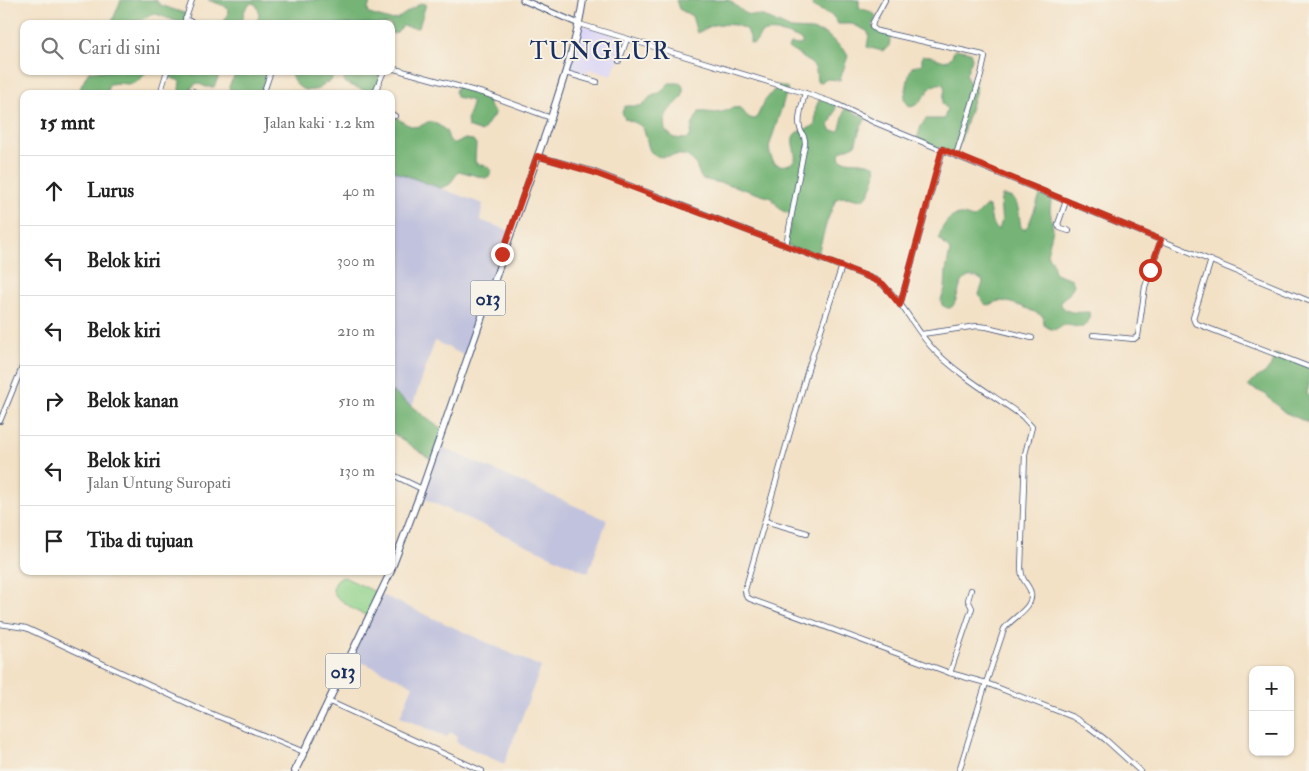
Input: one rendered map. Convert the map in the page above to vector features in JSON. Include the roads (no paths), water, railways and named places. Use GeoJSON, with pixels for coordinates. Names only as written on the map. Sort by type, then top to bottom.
{"type":"FeatureCollection","features":[{"type":"Feature","properties":{"kind":"main road","name":"013"},"geometry":{"type":"LineString","coordinates":[[395,561],[422,490],[551,118],[566,73],[579,24],[583,0]]}},
{"type":"Feature","properties":{"kind":"main road","name":"013"},"geometry":{"type":"LineString","coordinates":[[295,771],[389,575]]}},
{"type":"Feature","properties":{"kind":"street"},"geometry":{"type":"LineString","coordinates":[[186,20],[192,0]]}},
{"type":"Feature","properties":{"kind":"street"},"geometry":{"type":"LineString","coordinates":[[523,0],[579,24],[805,93],[834,104],[1309,301]]}},
{"type":"Feature","properties":{"kind":"street"},"geometry":{"type":"LineString","coordinates":[[884,0],[873,22],[872,27],[877,31],[985,57],[956,155]]}},
{"type":"Feature","properties":{"kind":"street"},"geometry":{"type":"LineString","coordinates":[[620,61],[627,39]]}},
{"type":"Feature","properties":{"kind":"street"},"geometry":{"type":"LineString","coordinates":[[395,69],[486,94],[551,118]]}},
{"type":"Feature","properties":{"kind":"street"},"geometry":{"type":"LineString","coordinates":[[566,73],[597,82]]}},
{"type":"Feature","properties":{"kind":"street"},"geometry":{"type":"LineString","coordinates":[[161,90],[167,75]]}},
{"type":"Feature","properties":{"kind":"street"},"geometry":{"type":"LineString","coordinates":[[264,90],[270,75]]}},
{"type":"Feature","properties":{"kind":"street"},"geometry":{"type":"LineString","coordinates":[[376,90],[382,75]]}},
{"type":"Feature","properties":{"kind":"street"},"geometry":{"type":"LineString","coordinates":[[786,245],[806,139],[799,127],[805,93]]}},
{"type":"Feature","properties":{"kind":"street"},"geometry":{"type":"LineString","coordinates":[[900,305],[942,149]]}},
{"type":"Feature","properties":{"kind":"street"},"geometry":{"type":"LineString","coordinates":[[537,156],[592,172],[876,280],[883,284],[930,346],[954,368],[1022,416],[1032,427],[1025,454],[1021,568],[1022,579],[1030,590],[1031,597],[1029,606],[1004,628],[959,771]]}},
{"type":"Feature","properties":{"kind":"street"},"geometry":{"type":"LineString","coordinates":[[1066,201],[1058,224],[1060,228],[1069,232]]}},
{"type":"Feature","properties":{"kind":"street"},"geometry":{"type":"LineString","coordinates":[[1093,335],[1134,339],[1138,336],[1145,287],[1161,240]]}},
{"type":"Feature","properties":{"kind":"street"},"geometry":{"type":"LineString","coordinates":[[1211,260],[1193,318],[1195,323],[1309,367]]}},
{"type":"Feature","properties":{"kind":"street"},"geometry":{"type":"LineString","coordinates":[[842,266],[808,369],[745,590],[746,596],[950,673],[986,683],[1073,717],[1106,740],[1140,771]]}},
{"type":"Feature","properties":{"kind":"street"},"geometry":{"type":"LineString","coordinates":[[922,334],[987,326],[1032,338]]}},
{"type":"Feature","properties":{"kind":"street"},"geometry":{"type":"LineString","coordinates":[[0,421],[20,373]]}},
{"type":"Feature","properties":{"kind":"street"},"geometry":{"type":"LineString","coordinates":[[395,476],[422,490]]}},
{"type":"Feature","properties":{"kind":"street"},"geometry":{"type":"LineString","coordinates":[[765,522],[807,532]]}},
{"type":"Feature","properties":{"kind":"street"},"geometry":{"type":"LineString","coordinates":[[950,673],[972,608],[968,600],[971,590]]}},
{"type":"Feature","properties":{"kind":"street"},"geometry":{"type":"LineString","coordinates":[[0,624],[26,628],[200,709],[304,752]]}},
{"type":"Feature","properties":{"kind":"street"},"geometry":{"type":"LineString","coordinates":[[328,702],[482,771]]}},
{"type":"Feature","properties":{"kind":"district","name":"TUNGLUR"},"geometry":{"type":"Point","coordinates":[600,51]}}]}
